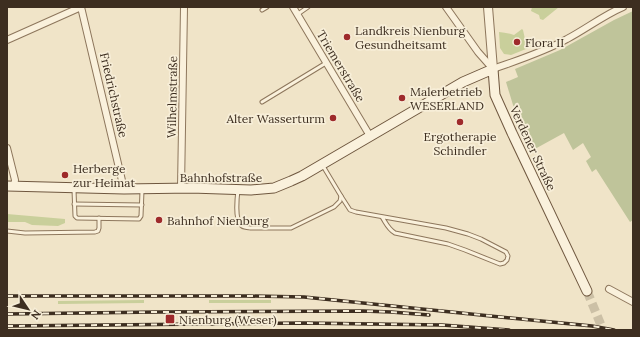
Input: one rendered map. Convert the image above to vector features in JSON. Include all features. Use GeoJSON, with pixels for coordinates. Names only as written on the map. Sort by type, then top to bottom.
{"type":"FeatureCollection","features":[{"type":"Feature","properties":{"kind":"main road","name":"Bahnhofstraße"},"geometry":{"type":"LineString","coordinates":[[11,186],[124,189],[180,188],[263,190],[282,186],[292,182],[464,82],[493,70]]}},
{"type":"Feature","properties":{"kind":"main road","name":"Verdener Straße"},"geometry":{"type":"LineString","coordinates":[[493,70],[496,95],[512,133],[587,291]]}},
{"type":"Feature","properties":{"kind":"street"},"geometry":{"type":"LineString","coordinates":[[7,40],[81,7]]}},
{"type":"Feature","properties":{"kind":"street","name":"Friedrichstraße"},"geometry":{"type":"LineString","coordinates":[[81,7],[124,189]]}},
{"type":"Feature","properties":{"kind":"street","name":"Wilhelmstraße"},"geometry":{"type":"LineString","coordinates":[[180,188],[184,7]]}},
{"type":"Feature","properties":{"kind":"street","name":"Triemerstraße"},"geometry":{"type":"LineString","coordinates":[[293,7],[370,136]]}},
{"type":"Feature","properties":{"kind":"street"},"geometry":{"type":"LineString","coordinates":[[446,7],[478,52],[493,70],[555,45],[623,7]]}},
{"type":"Feature","properties":{"kind":"street","name":"Verdener Straße"},"geometry":{"type":"LineString","coordinates":[[488,7],[493,70]]}},
{"type":"Feature","properties":{"kind":"street"},"geometry":{"type":"LineString","coordinates":[[7,148],[15,180],[11,186]]}},
{"type":"Feature","properties":{"kind":"street"},"geometry":{"type":"LineString","coordinates":[[609,289],[633,302]]}},
{"type":"Feature","properties":{"kind":"lane"},"geometry":{"type":"LineString","coordinates":[[262,10],[267,7]]}},
{"type":"Feature","properties":{"kind":"lane"},"geometry":{"type":"LineString","coordinates":[[298,14],[308,7]]}},
{"type":"Feature","properties":{"kind":"lane"},"geometry":{"type":"LineString","coordinates":[[262,102],[326,63]]}},
{"type":"Feature","properties":{"kind":"lane"},"geometry":{"type":"LineString","coordinates":[[322,164],[350,210],[446,228],[468,234],[506,252],[508,256],[507,260],[500,264],[448,244],[394,233],[387,227],[382,217]]}},
{"type":"Feature","properties":{"kind":"lane"},"geometry":{"type":"LineString","coordinates":[[74,188],[75,216],[77,218],[139,219],[141,216],[142,189]]}},
{"type":"Feature","properties":{"kind":"lane"},"geometry":{"type":"LineString","coordinates":[[238,190],[237,217],[240,225],[250,228],[291,228],[334,207],[340,201],[341,196]]}},
{"type":"Feature","properties":{"kind":"lane"},"geometry":{"type":"LineString","coordinates":[[74,204],[142,206]]}},
{"type":"Feature","properties":{"kind":"lane"},"geometry":{"type":"LineString","coordinates":[[7,231],[95,232],[99,229],[99,218]]}},
{"type":"Feature","properties":{"kind":"green space"},"geometry":{"type":"Polygon","coordinates":[[[532,7],[559,7],[543,20],[540,19],[539,15],[531,11],[532,7]]]}},
{"type":"Feature","properties":{"kind":"green space"},"geometry":{"type":"Polygon","coordinates":[[[633,11],[633,220],[630,222],[596,169],[592,172],[586,161],[591,157],[583,143],[573,150],[564,133],[533,150],[513,105],[506,82],[518,77],[515,69],[560,50],[633,11]]]}},
{"type":"Feature","properties":{"kind":"green space"},"geometry":{"type":"Polygon","coordinates":[[[522,29],[525,39],[530,41],[531,47],[511,55],[504,54],[500,48],[499,32],[514,35],[522,29]]]}},
{"type":"Feature","properties":{"kind":"green space"},"geometry":{"type":"Polygon","coordinates":[[[7,214],[65,219],[65,223],[58,226],[32,225],[25,222],[7,222],[7,214]]]}},
{"type":"Feature","properties":{"kind":"green space"},"geometry":{"type":"Polygon","coordinates":[[[144,300],[144,303],[58,304],[58,301],[144,300]]]}},
{"type":"Feature","properties":{"kind":"green space"},"geometry":{"type":"Polygon","coordinates":[[[209,300],[271,300],[271,303],[209,303],[209,300]]]}},
{"type":"Feature","properties":{"kind":"tunnel"},"geometry":{"type":"LineString","coordinates":[[587,291],[603,330]]}},
{"type":"Feature","properties":{"kind":"railway"},"geometry":{"type":"LineString","coordinates":[[7,296],[304,297],[592,326],[614,330]]}},
{"type":"Feature","properties":{"kind":"railway"},"geometry":{"type":"LineString","coordinates":[[7,314],[363,311],[429,315]]}},
{"type":"Feature","properties":{"kind":"railway"},"geometry":{"type":"LineString","coordinates":[[7,326],[304,323],[442,325],[509,330]]}},
{"type":"Feature","properties":{"kind":"place","name":"Landkreis Nienburg Gesundheitsamt"},"geometry":{"type":"Point","coordinates":[347,37]}},
{"type":"Feature","properties":{"kind":"place","name":"Flora II"},"geometry":{"type":"Point","coordinates":[517,42]}},
{"type":"Feature","properties":{"kind":"place","name":"Malerbetrieb WESERLAND"},"geometry":{"type":"Point","coordinates":[402,98]}},
{"type":"Feature","properties":{"kind":"place","name":"Alter Wasserturm"},"geometry":{"type":"Point","coordinates":[333,118]}},
{"type":"Feature","properties":{"kind":"place","name":"Ergotherapie Schindler"},"geometry":{"type":"Point","coordinates":[460,122]}},
{"type":"Feature","properties":{"kind":"place","name":"Herberge zur Heimat"},"geometry":{"type":"Point","coordinates":[65,175]}},
{"type":"Feature","properties":{"kind":"place","name":"Bahnhof Nienburg"},"geometry":{"type":"Point","coordinates":[159,220]}},
{"type":"Feature","properties":{"kind":"place","name":"Nienburg (Weser)"},"geometry":{"type":"Point","coordinates":[170,319]}}]}
